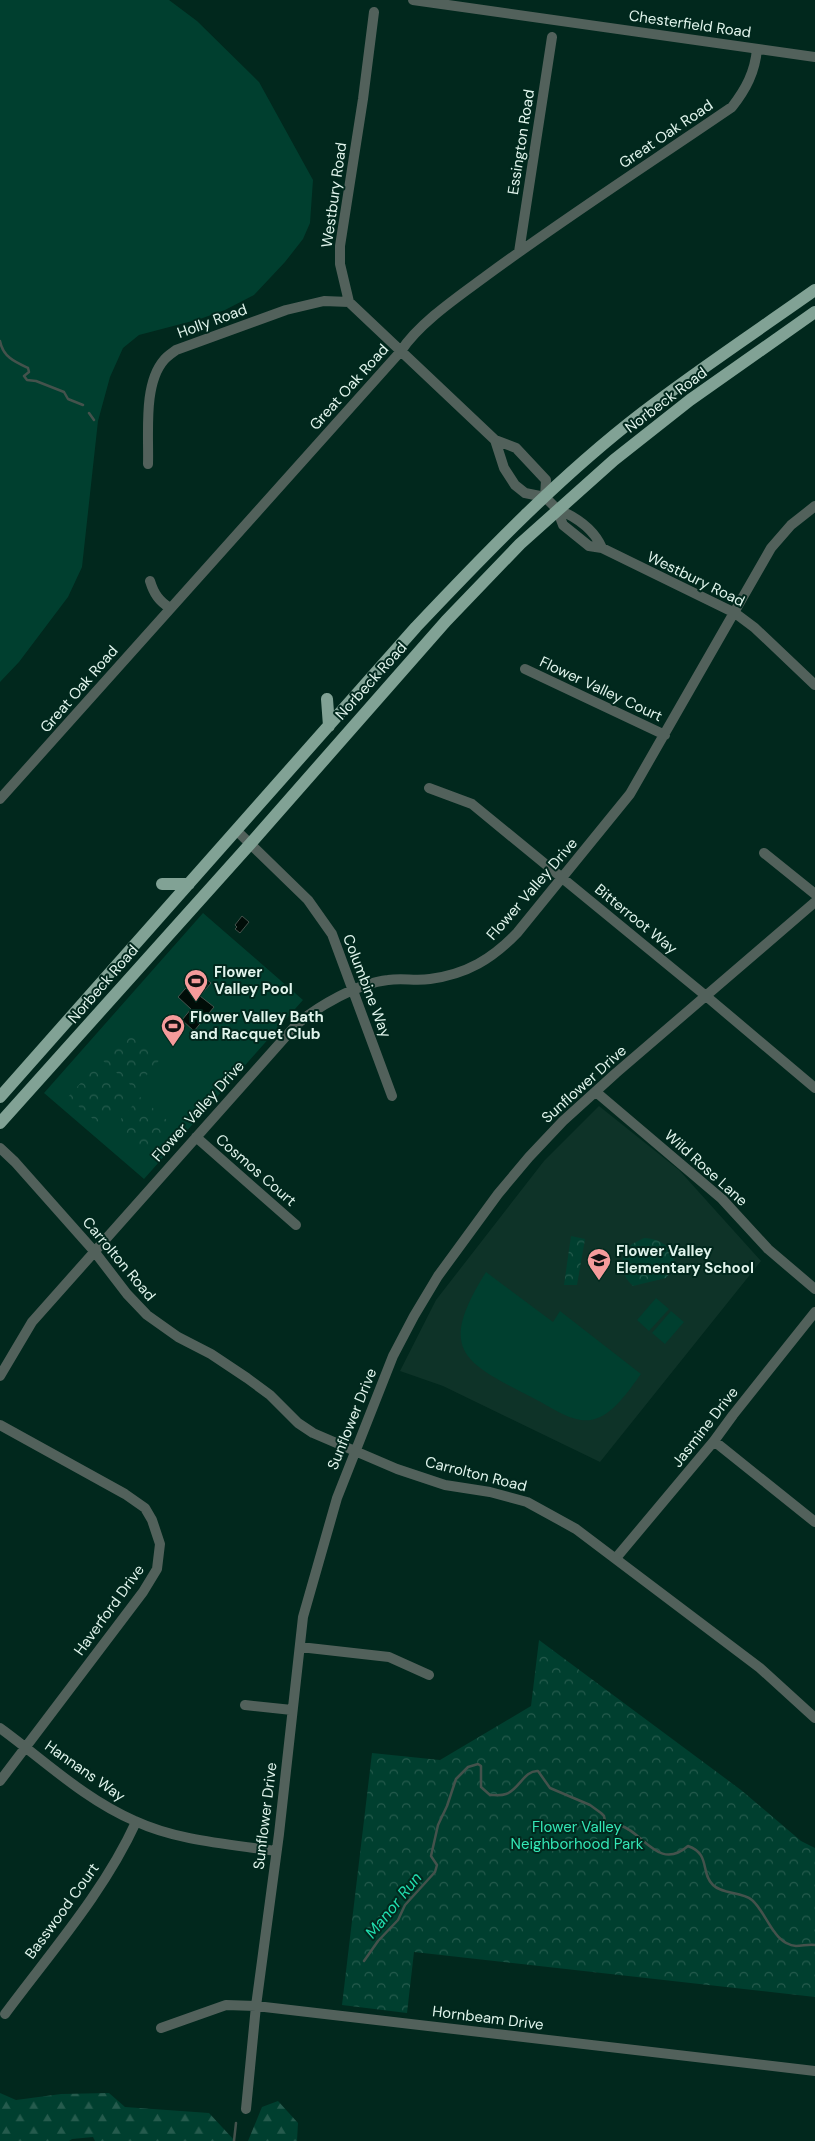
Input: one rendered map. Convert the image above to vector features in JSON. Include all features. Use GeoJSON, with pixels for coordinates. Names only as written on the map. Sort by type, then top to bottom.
{"type":"FeatureCollection","features":[{"type":"Feature","properties":{"kind":"main road","name":"Norbeck Road"},"geometry":{"type":"LineString","coordinates":[[0,1097],[416,627],[486,554],[578,466],[642,414],[815,290]]}},
{"type":"Feature","properties":{"kind":"main road","name":"Norbeck Road"},"geometry":{"type":"LineString","coordinates":[[0,1123],[488,576],[557,509],[614,460],[690,400],[815,312]]}},
{"type":"Feature","properties":{"kind":"main road"},"geometry":{"type":"LineString","coordinates":[[327,699],[329,726]]}},
{"type":"Feature","properties":{"kind":"main road"},"geometry":{"type":"LineString","coordinates":[[162,884],[189,884]]}},
{"type":"Feature","properties":{"kind":"street","name":"Chesterfield Road"},"geometry":{"type":"LineString","coordinates":[[413,0],[815,57]]}},
{"type":"Feature","properties":{"kind":"street","name":"Westbury Road"},"geometry":{"type":"LineString","coordinates":[[374,12],[363,100],[340,246],[340,264],[349,302],[495,440],[516,448],[546,480],[546,497]]}},
{"type":"Feature","properties":{"kind":"street","name":"Essington Road"},"geometry":{"type":"LineString","coordinates":[[519,252],[552,37]]}},
{"type":"Feature","properties":{"kind":"street","name":"Great Oak Road"},"geometry":{"type":"LineString","coordinates":[[0,799],[406,344],[442,309],[519,252],[732,107],[747,87],[758,49]]}},
{"type":"Feature","properties":{"kind":"street","name":"Holly Road"},"geometry":{"type":"LineString","coordinates":[[148,464],[150,393],[156,371],[164,359],[176,350],[286,310],[324,300],[349,302]]}},
{"type":"Feature","properties":{"kind":"street","name":"Westbury Road"},"geometry":{"type":"LineString","coordinates":[[495,440],[502,462],[515,485],[525,493],[546,497],[557,509],[563,525],[589,546],[602,548],[735,612],[755,628],[815,685]]}},
{"type":"Feature","properties":{"kind":"street","name":"Flower Valley Drive"},"geometry":{"type":"LineString","coordinates":[[0,1376],[32,1322],[296,1025],[322,1005],[354,990],[387,980],[430,979],[486,961],[502,949],[517,933],[630,794],[771,548],[791,525],[815,506]]}},
{"type":"Feature","properties":{"kind":"street"},"geometry":{"type":"LineString","coordinates":[[150,581],[153,592],[161,602],[170,608]]}},
{"type":"Feature","properties":{"kind":"street","name":"Flower Valley Court"},"geometry":{"type":"LineString","coordinates":[[525,669],[665,735]]}},
{"type":"Feature","properties":{"kind":"street","name":"Bitterroot Way"},"geometry":{"type":"LineString","coordinates":[[429,788],[472,804],[815,1088]]}},
{"type":"Feature","properties":{"kind":"street","name":"Columbine Way"},"geometry":{"type":"LineString","coordinates":[[237,831],[308,900],[332,934],[392,1096]]}},
{"type":"Feature","properties":{"kind":"street"},"geometry":{"type":"LineString","coordinates":[[764,852],[815,894]]}},
{"type":"Feature","properties":{"kind":"street","name":"Sunflower Drive"},"geometry":{"type":"LineString","coordinates":[[246,2109],[256,2006],[303,1617],[337,1498],[393,1356],[438,1276],[528,1156],[616,1073],[815,902]]}},
{"type":"Feature","properties":{"kind":"street","name":"Wild Rose Lane"},"geometry":{"type":"LineString","coordinates":[[596,1092],[722,1199],[768,1249],[815,1289]]}},
{"type":"Feature","properties":{"kind":"street","name":"Cosmos Court"},"geometry":{"type":"LineString","coordinates":[[196,1136],[296,1225]]}},
{"type":"Feature","properties":{"kind":"street","name":"Carrolton Road"},"geometry":{"type":"LineString","coordinates":[[0,1148],[15,1162],[94,1251],[127,1294],[147,1315],[178,1337],[211,1354],[247,1378],[270,1396],[298,1423],[328,1441],[355,1450],[397,1469],[445,1485],[490,1492],[527,1502],[576,1529],[760,1668],[815,1718]]}},
{"type":"Feature","properties":{"kind":"street","name":"Jasmine Drive"},"geometry":{"type":"LineString","coordinates":[[616,1558],[714,1441],[815,1312]]}},
{"type":"Feature","properties":{"kind":"street","name":"Haverford Drive"},"geometry":{"type":"LineString","coordinates":[[0,1426],[125,1494],[145,1508],[152,1520],[160,1544],[157,1569],[143,1592],[0,1781]]}},
{"type":"Feature","properties":{"kind":"street"},"geometry":{"type":"LineString","coordinates":[[714,1441],[815,1522]]}},
{"type":"Feature","properties":{"kind":"street"},"geometry":{"type":"LineString","coordinates":[[300,1647],[389,1657],[429,1675]]}},
{"type":"Feature","properties":{"kind":"street"},"geometry":{"type":"LineString","coordinates":[[245,1705],[292,1710]]}},
{"type":"Feature","properties":{"kind":"street","name":"Hannans Way"},"geometry":{"type":"LineString","coordinates":[[0,1728],[101,1804],[136,1822],[190,1839],[276,1850]]}},
{"type":"Feature","properties":{"kind":"street","name":"Basswood Court"},"geometry":{"type":"LineString","coordinates":[[5,2014],[105,1881],[122,1853],[136,1822]]}},
{"type":"Feature","properties":{"kind":"street","name":"Hornbeam Drive"},"geometry":{"type":"LineString","coordinates":[[161,2028],[226,2005],[256,2006],[815,2071]]}},
{"type":"Feature","properties":{"kind":"shaded area"},"geometry":{"type":"Polygon","coordinates":[[[242,916],[249,922],[240,933],[235,929],[237,927],[235,925],[242,916]]]}},
{"type":"Feature","properties":{"kind":"shaded area","name":"Flower Valley Pool"},"geometry":{"type":"Polygon","coordinates":[[[199,973],[211,983],[200,996],[214,1007],[194,1031],[182,1020],[191,1009],[178,997],[199,973]]]}},
{"type":"Feature","properties":{"kind":"shaded area","name":"Flower Valley Elementary School"},"geometry":{"type":"Polygon","coordinates":[[[599,1106],[679,1170],[761,1261],[600,1462],[443,1386],[400,1371],[436,1300],[544,1161],[599,1106]]]}},
{"type":"Feature","properties":{"kind":"green space"},"geometry":{"type":"Polygon","coordinates":[[[0,0],[169,0],[197,21],[259,82],[313,180],[310,223],[303,239],[285,262],[254,295],[225,310],[200,319],[139,335],[123,348],[110,377],[98,421],[82,567],[68,597],[19,662],[0,682],[0,0]]]}},
{"type":"Feature","properties":{"kind":"green space","name":"Flower Valley Bath and Racquet Club"},"geometry":{"type":"Polygon","coordinates":[[[203,913],[303,1000],[144,1179],[44,1093],[203,913]]]}},
{"type":"Feature","properties":{"kind":"green space"},"geometry":{"type":"Polygon","coordinates":[[[129,1028],[162,1057],[135,1089],[101,1059],[129,1028]]]}},
{"type":"Feature","properties":{"kind":"green space"},"geometry":{"type":"Polygon","coordinates":[[[95,1067],[129,1096],[102,1127],[68,1097],[95,1067]]]}},
{"type":"Feature","properties":{"kind":"green space"},"geometry":{"type":"Polygon","coordinates":[[[140,1097],[177,1129],[149,1161],[113,1128],[140,1097]]]}},
{"type":"Feature","properties":{"kind":"green space"},"geometry":{"type":"Polygon","coordinates":[[[571,1236],[585,1239],[577,1285],[564,1285],[571,1236]]]}},
{"type":"Feature","properties":{"kind":"green space"},"geometry":{"type":"Polygon","coordinates":[[[644,1238],[657,1240],[666,1246],[672,1255],[675,1267],[666,1278],[633,1286],[624,1272],[622,1264],[623,1255],[632,1244],[644,1238]]]}},
{"type":"Feature","properties":{"kind":"green space"},"geometry":{"type":"Polygon","coordinates":[[[486,1272],[553,1322],[560,1311],[641,1374],[626,1395],[599,1418],[591,1420],[576,1419],[510,1386],[475,1364],[465,1352],[461,1338],[463,1320],[471,1299],[486,1272]]]}},
{"type":"Feature","properties":{"kind":"green space"},"geometry":{"type":"Polygon","coordinates":[[[656,1298],[669,1309],[649,1331],[637,1320],[656,1298]]]}},
{"type":"Feature","properties":{"kind":"green space"},"geometry":{"type":"Polygon","coordinates":[[[671,1311],[684,1322],[665,1344],[652,1333],[671,1311]]]}},
{"type":"Feature","properties":{"kind":"green space","name":"Flower Valley Neighborhood Park"},"geometry":{"type":"Polygon","coordinates":[[[539,1640],[741,1790],[801,1841],[815,1848],[815,1997],[414,1952],[407,2013],[342,2005],[372,1753],[440,1760],[531,1706],[539,1640]]]}},
{"type":"Feature","properties":{"kind":"green space"},"geometry":{"type":"Polygon","coordinates":[[[0,2093],[16,2100],[61,2094],[109,2093],[125,2107],[209,2113],[235,2141],[95,2141],[93,2137],[69,2141],[0,2141],[0,2093]]]}},
{"type":"Feature","properties":{"kind":"green space"},"geometry":{"type":"Polygon","coordinates":[[[278,2101],[298,2123],[297,2141],[248,2141],[262,2107],[278,2101]]]}},
{"type":"Feature","properties":{"kind":"waterway"},"geometry":{"type":"LineString","coordinates":[[0,341],[7,355],[28,368],[29,372],[24,376],[27,380],[36,381],[64,392],[68,399],[83,405]]}},
{"type":"Feature","properties":{"kind":"waterway"},"geometry":{"type":"LineString","coordinates":[[89,413],[94,420]]}},
{"type":"Feature","properties":{"kind":"waterway","name":"Manor Run"},"geometry":{"type":"LineString","coordinates":[[364,1961],[378,1941],[398,1920],[405,1905],[435,1872],[437,1865],[431,1856],[438,1825],[456,1779],[468,1767],[478,1764],[481,1766],[481,1787],[490,1795],[502,1795],[511,1792],[525,1777],[538,1771],[550,1788],[590,1805],[601,1813],[604,1816],[606,1826],[615,1827],[619,1825],[628,1829],[651,1847],[668,1855],[677,1853],[688,1846],[695,1849],[703,1859],[707,1875],[713,1885],[752,1900],[776,1934],[788,1944],[796,1946],[815,1945]]}},
{"type":"Feature","properties":{"kind":"waterway","name":"Manor Run"},"geometry":{"type":"LineString","coordinates":[[234,2141],[236,2123]]}},
{"type":"Feature","properties":{"kind":"place","name":"Flower Valley Pool"},"geometry":{"type":"Point","coordinates":[196,1002]}},
{"type":"Feature","properties":{"kind":"place","name":"Flower Valley Bath and Racquet Club"},"geometry":{"type":"Point","coordinates":[173,1047]}},
{"type":"Feature","properties":{"kind":"place","name":"Flower Valley Elementary School"},"geometry":{"type":"Point","coordinates":[599,1281]}}]}
